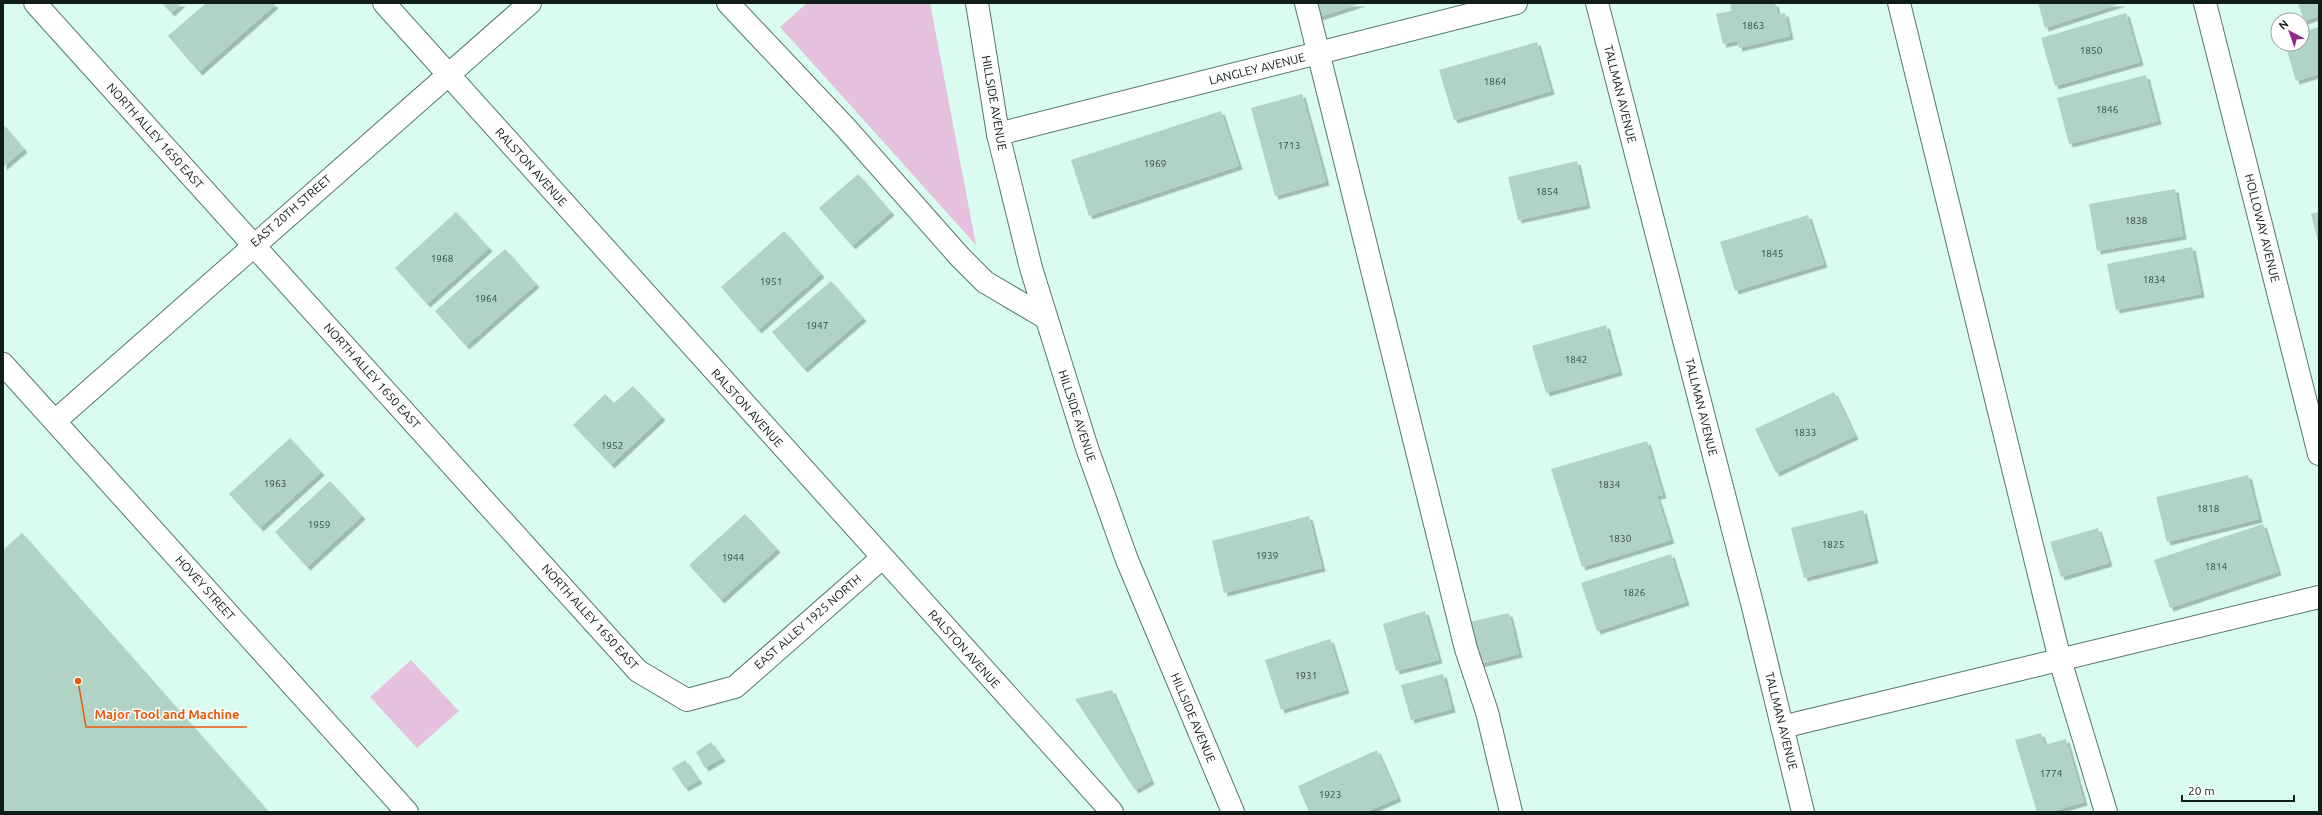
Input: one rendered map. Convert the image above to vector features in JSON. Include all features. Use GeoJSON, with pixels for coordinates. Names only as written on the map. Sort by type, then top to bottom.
{"type":"FeatureCollection","features":[{"type":"Feature","properties":{"kind":"street","name":"NORTH ALLEY 1650 EAST"},"geometry":{"type":"LineString","coordinates":[[35,3],[638,671],[687,700],[735,687]]}},
{"type":"Feature","properties":{"kind":"street","name":"RALSTON AVENUE"},"geometry":{"type":"LineString","coordinates":[[384,3],[1112,812]]}},
{"type":"Feature","properties":{"kind":"street","name":"EAST 20TH STREET"},"geometry":{"type":"LineString","coordinates":[[55,421],[253,245],[530,3]]}},
{"type":"Feature","properties":{"kind":"street"},"geometry":{"type":"LineString","coordinates":[[728,3],[845,127],[960,257],[985,282],[1046,318]]}},
{"type":"Feature","properties":{"kind":"street","name":"HILLSIDE AVENUE"},"geometry":{"type":"LineString","coordinates":[[977,3],[998,134],[1046,318],[1089,455],[1127,560],[1233,812]]}},
{"type":"Feature","properties":{"kind":"street"},"geometry":{"type":"LineString","coordinates":[[1306,3],[1320,53],[1466,649],[1487,712],[1511,812]]}},
{"type":"Feature","properties":{"kind":"street","name":"LANGLEY AVENUE"},"geometry":{"type":"LineString","coordinates":[[998,134],[1516,3]]}},
{"type":"Feature","properties":{"kind":"street","name":"TALLMAN AVENUE"},"geometry":{"type":"LineString","coordinates":[[1597,3],[1803,812]]}},
{"type":"Feature","properties":{"kind":"street"},"geometry":{"type":"LineString","coordinates":[[1899,3],[2060,660],[2106,812]]}},
{"type":"Feature","properties":{"kind":"street","name":"HOLLOWAY AVENUE"},"geometry":{"type":"LineString","coordinates":[[2205,3],[2319,454]]}},
{"type":"Feature","properties":{"kind":"street","name":"HOVEY STREET"},"geometry":{"type":"LineString","coordinates":[[3,364],[407,812]]}},
{"type":"Feature","properties":{"kind":"street","name":"EAST ALLEY 1925 NORTH"},"geometry":{"type":"LineString","coordinates":[[735,687],[882,558]]}},
{"type":"Feature","properties":{"kind":"street"},"geometry":{"type":"LineString","coordinates":[[1782,726],[2319,597]]}},
{"type":"Feature","properties":{"kind":"shaded area"},"geometry":{"type":"Polygon","coordinates":[[[807,3],[930,3],[976,245],[780,27],[807,3]]]}},
{"type":"Feature","properties":{"kind":"shaded area"},"geometry":{"type":"Polygon","coordinates":[[[411,660],[459,711],[417,748],[370,697],[411,660]]]}},
{"type":"Feature","properties":{"kind":"building"},"geometry":{"type":"Polygon","coordinates":[[[162,3],[182,3],[171,13],[162,3]]]}},
{"type":"Feature","properties":{"kind":"building"},"geometry":{"type":"Polygon","coordinates":[[[206,3],[273,3],[275,5],[199,72],[168,36],[206,3]]]}},
{"type":"Feature","properties":{"kind":"building"},"geometry":{"type":"Polygon","coordinates":[[[1314,3],[1362,3],[1319,17],[1314,3]]]}},
{"type":"Feature","properties":{"kind":"building"},"geometry":{"type":"Polygon","coordinates":[[[1730,3],[1775,3],[1778,14],[1785,13],[1790,36],[1739,48],[1737,41],[1723,44],[1716,14],[1731,11],[1730,3]]]}},
{"type":"Feature","properties":{"kind":"building"},"geometry":{"type":"Polygon","coordinates":[[[2038,3],[2122,3],[2045,28],[2038,3]]]}},
{"type":"Feature","properties":{"kind":"building"},"geometry":{"type":"Polygon","coordinates":[[[2298,3],[2319,3],[2319,16],[2310,19],[2310,12],[2301,12],[2298,3]]]}},
{"type":"Feature","properties":{"kind":"building"},"geometry":{"type":"Polygon","coordinates":[[[2126,13],[2140,62],[2055,86],[2041,38],[2126,13]]]}},
{"type":"Feature","properties":{"kind":"building"},"geometry":{"type":"Polygon","coordinates":[[[2319,27],[2319,74],[2296,81],[2287,52],[2310,52],[2310,30],[2319,27]]]}},
{"type":"Feature","properties":{"kind":"building"},"geometry":{"type":"Polygon","coordinates":[[[1537,42],[1551,91],[1454,120],[1439,70],[1537,42]]]}},
{"type":"Feature","properties":{"kind":"building"},"geometry":{"type":"Polygon","coordinates":[[[2146,75],[2158,121],[2069,144],[2057,98],[2146,75]]]}},
{"type":"Feature","properties":{"kind":"building"},"geometry":{"type":"Polygon","coordinates":[[[1302,94],[1326,182],[1275,196],[1251,108],[1302,94]]]}},
{"type":"Feature","properties":{"kind":"building"},"geometry":{"type":"Polygon","coordinates":[[[1221,111],[1239,166],[1089,216],[1071,160],[1221,111]]]}},
{"type":"Feature","properties":{"kind":"building"},"geometry":{"type":"Polygon","coordinates":[[[3,124],[24,149],[3,167],[3,124]]]}},
{"type":"Feature","properties":{"kind":"building"},"geometry":{"type":"Polygon","coordinates":[[[1577,161],[1587,205],[1518,220],[1508,177],[1577,161]]]}},
{"type":"Feature","properties":{"kind":"building"},"geometry":{"type":"Polygon","coordinates":[[[858,174],[891,212],[852,246],[819,208],[858,174]]]}},
{"type":"Feature","properties":{"kind":"building"},"geometry":{"type":"Polygon","coordinates":[[[2175,189],[2183,236],[2097,251],[2089,204],[2175,189]]]}},
{"type":"Feature","properties":{"kind":"building"},"geometry":{"type":"Polygon","coordinates":[[[456,212],[489,248],[427,304],[395,268],[456,212]]]}},
{"type":"Feature","properties":{"kind":"building"},"geometry":{"type":"Polygon","coordinates":[[[2319,212],[2319,242],[2318,242],[2311,214],[2319,212]]]}},
{"type":"Feature","properties":{"kind":"building"},"geometry":{"type":"Polygon","coordinates":[[[1808,215],[1824,264],[1735,291],[1720,242],[1808,215]]]}},
{"type":"Feature","properties":{"kind":"building"},"geometry":{"type":"Polygon","coordinates":[[[784,231],[821,274],[758,330],[721,287],[784,231]]]}},
{"type":"Feature","properties":{"kind":"building"},"geometry":{"type":"Polygon","coordinates":[[[2192,247],[2201,294],[2116,310],[2107,264],[2192,247]]]}},
{"type":"Feature","properties":{"kind":"building"},"geometry":{"type":"Polygon","coordinates":[[[505,249],[536,284],[466,346],[435,311],[505,249]]]}},
{"type":"Feature","properties":{"kind":"building"},"geometry":{"type":"Polygon","coordinates":[[[831,281],[863,318],[804,369],[772,332],[831,281]]]}},
{"type":"Feature","properties":{"kind":"building"},"geometry":{"type":"Polygon","coordinates":[[[1606,325],[1619,372],[1546,393],[1532,346],[1606,325]]]}},
{"type":"Feature","properties":{"kind":"building"},"geometry":{"type":"Polygon","coordinates":[[[633,386],[662,417],[611,465],[573,425],[605,394],[614,403],[633,386]]]}},
{"type":"Feature","properties":{"kind":"building"},"geometry":{"type":"Polygon","coordinates":[[[1834,392],[1855,436],[1776,473],[1755,429],[1834,392]]]}},
{"type":"Feature","properties":{"kind":"building"},"geometry":{"type":"Polygon","coordinates":[[[290,438],[321,472],[260,528],[229,494],[290,438]]]}},
{"type":"Feature","properties":{"kind":"building"},"geometry":{"type":"Polygon","coordinates":[[[1647,441],[1663,495],[1657,496],[1671,540],[1582,567],[1551,469],[1647,441]]]}},
{"type":"Feature","properties":{"kind":"building"},"geometry":{"type":"Polygon","coordinates":[[[2248,475],[2259,519],[2167,542],[2156,497],[2248,475]]]}},
{"type":"Feature","properties":{"kind":"building"},"geometry":{"type":"Polygon","coordinates":[[[330,481],[362,516],[307,567],[275,532],[330,481]]]}},
{"type":"Feature","properties":{"kind":"building"},"geometry":{"type":"Polygon","coordinates":[[[1863,510],[1875,560],[1804,578],[1791,528],[1863,510]]]}},
{"type":"Feature","properties":{"kind":"building"},"geometry":{"type":"Polygon","coordinates":[[[745,514],[777,549],[721,600],[689,565],[745,514]]]}},
{"type":"Feature","properties":{"kind":"building"},"geometry":{"type":"Polygon","coordinates":[[[1309,516],[1322,568],[1224,593],[1212,541],[1309,516]]]}},
{"type":"Feature","properties":{"kind":"building"},"geometry":{"type":"Polygon","coordinates":[[[2263,524],[2278,572],[2170,608],[2154,560],[2263,524]]]}},
{"type":"Feature","properties":{"kind":"building"},"geometry":{"type":"Polygon","coordinates":[[[2098,528],[2109,563],[2061,577],[2050,542],[2098,528]]]}},
{"type":"Feature","properties":{"kind":"building"},"geometry":{"type":"Polygon","coordinates":[[[22,533],[269,812],[3,812],[3,550],[22,533]]]}},
{"type":"Feature","properties":{"kind":"building"},"geometry":{"type":"Polygon","coordinates":[[[1671,554],[1686,602],[1597,631],[1581,583],[1671,554]]]}},
{"type":"Feature","properties":{"kind":"building"},"geometry":{"type":"Polygon","coordinates":[[[1425,611],[1439,660],[1396,671],[1383,624],[1425,611]]]}},
{"type":"Feature","properties":{"kind":"building"},"geometry":{"type":"Polygon","coordinates":[[[1509,613],[1519,654],[1476,665],[1465,623],[1509,613]]]}},
{"type":"Feature","properties":{"kind":"building"},"geometry":{"type":"Polygon","coordinates":[[[1330,639],[1346,690],[1281,710],[1265,660],[1330,639]]]}},
{"type":"Feature","properties":{"kind":"building"},"geometry":{"type":"Polygon","coordinates":[[[1443,674],[1452,709],[1411,720],[1401,685],[1443,674]]]}},
{"type":"Feature","properties":{"kind":"building"},"geometry":{"type":"Polygon","coordinates":[[[1112,690],[1151,781],[1135,790],[1075,699],[1112,690]]]}},
{"type":"Feature","properties":{"kind":"building"},"geometry":{"type":"Polygon","coordinates":[[[2041,733],[2045,745],[2066,739],[2084,802],[2050,812],[2037,812],[2015,740],[2041,733]]]}},
{"type":"Feature","properties":{"kind":"building"},"geometry":{"type":"Polygon","coordinates":[[[711,742],[722,758],[705,768],[696,752],[711,742]]]}},
{"type":"Feature","properties":{"kind":"building"},"geometry":{"type":"Polygon","coordinates":[[[1377,750],[1398,798],[1366,812],[1309,812],[1298,786],[1377,750]]]}},
{"type":"Feature","properties":{"kind":"building"},"geometry":{"type":"Polygon","coordinates":[[[685,760],[699,780],[685,788],[672,768],[685,760]]]}},
{"type":"Feature","properties":{"kind":"place","name":"Major Tool and Machine"},"geometry":{"type":"Point","coordinates":[78,681]}}]}
